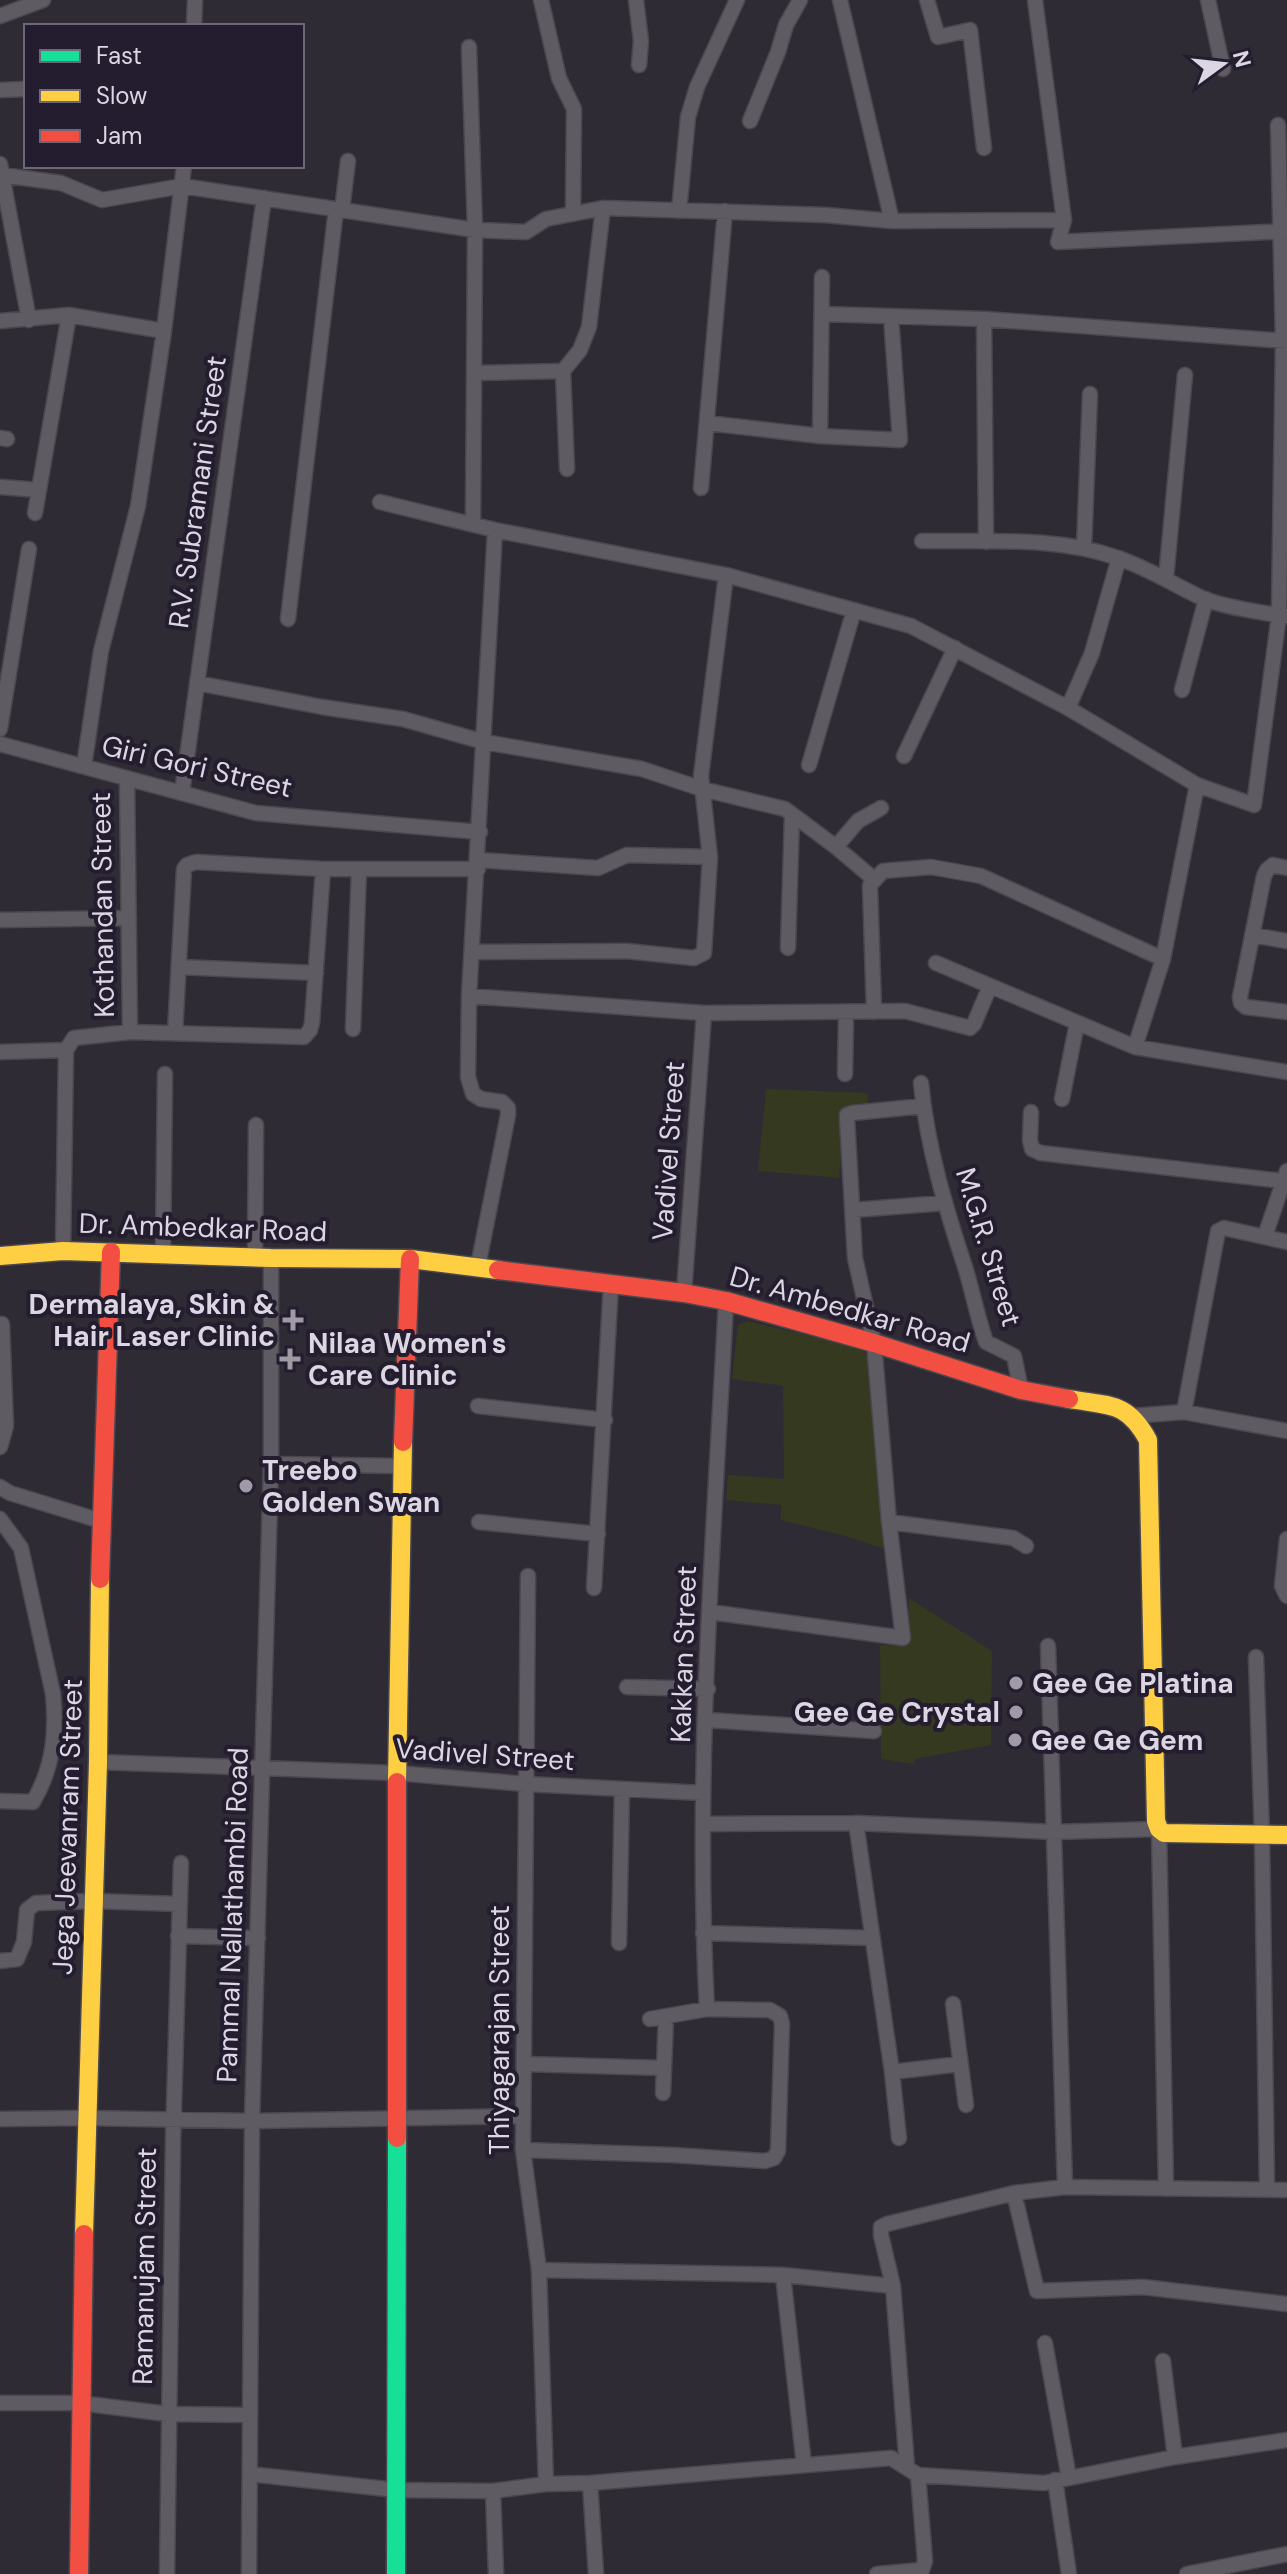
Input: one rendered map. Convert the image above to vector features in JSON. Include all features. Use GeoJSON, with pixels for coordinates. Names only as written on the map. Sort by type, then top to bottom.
{"type":"FeatureCollection","features":[{"type":"Feature","properties":{"kind":"street"},"geometry":{"type":"LineString","coordinates":[[0,16],[43,0]]}},
{"type":"Feature","properties":{"kind":"street"},"geometry":{"type":"LineString","coordinates":[[194,24],[195,0]]}},
{"type":"Feature","properties":{"kind":"street"},"geometry":{"type":"LineString","coordinates":[[541,0],[559,78],[574,109],[573,214]]}},
{"type":"Feature","properties":{"kind":"street"},"geometry":{"type":"LineString","coordinates":[[636,0],[641,41],[639,65]]}},
{"type":"Feature","properties":{"kind":"street"},"geometry":{"type":"LineString","coordinates":[[679,211],[688,117],[697,87],[737,0]]}},
{"type":"Feature","properties":{"kind":"street"},"geometry":{"type":"LineString","coordinates":[[750,121],[786,25],[800,0]]}},
{"type":"Feature","properties":{"kind":"street"},"geometry":{"type":"LineString","coordinates":[[840,0],[892,221]]}},
{"type":"Feature","properties":{"kind":"street"},"geometry":{"type":"LineString","coordinates":[[927,0],[938,37],[970,30],[984,148]]}},
{"type":"Feature","properties":{"kind":"street"},"geometry":{"type":"LineString","coordinates":[[1035,0],[1064,220],[1058,242],[1284,231]]}},
{"type":"Feature","properties":{"kind":"street"},"geometry":{"type":"LineString","coordinates":[[1208,0],[1223,69]]}},
{"type":"Feature","properties":{"kind":"street"},"geometry":{"type":"LineString","coordinates":[[469,47],[475,230],[473,524]]}},
{"type":"Feature","properties":{"kind":"street"},"geometry":{"type":"LineString","coordinates":[[0,90],[24,89]]}},
{"type":"Feature","properties":{"kind":"street"},"geometry":{"type":"LineString","coordinates":[[380,502],[495,530],[726,575],[911,626],[1068,708],[1197,785],[1254,805],[1283,615],[1284,231],[1278,125]]}},
{"type":"Feature","properties":{"kind":"street"},"geometry":{"type":"LineString","coordinates":[[288,619],[339,209],[348,161]]}},
{"type":"Feature","properties":{"kind":"street"},"geometry":{"type":"LineString","coordinates":[[84,766],[101,651],[138,506],[184,168]]}},
{"type":"Feature","properties":{"kind":"street"},"geometry":{"type":"LineString","coordinates":[[29,320],[1,170],[61,183],[102,200],[182,186],[475,230],[526,232],[546,219],[603,208],[825,215],[892,221],[1064,220]]}},
{"type":"Feature","properties":{"kind":"street","name":"R.V. Subramani Street"},"geometry":{"type":"LineString","coordinates":[[182,793],[264,198]]}},
{"type":"Feature","properties":{"kind":"street"},"geometry":{"type":"LineString","coordinates":[[567,469],[563,371],[580,350],[589,327],[603,208]]}},
{"type":"Feature","properties":{"kind":"street"},"geometry":{"type":"LineString","coordinates":[[701,488],[725,211]]}},
{"type":"Feature","properties":{"kind":"street"},"geometry":{"type":"LineString","coordinates":[[820,436],[822,277]]}},
{"type":"Feature","properties":{"kind":"street"},"geometry":{"type":"LineString","coordinates":[[822,314],[984,319],[1285,341]]}},
{"type":"Feature","properties":{"kind":"street"},"geometry":{"type":"LineString","coordinates":[[0,321],[69,315],[164,331]]}},
{"type":"Feature","properties":{"kind":"street"},"geometry":{"type":"LineString","coordinates":[[35,513],[69,315]]}},
{"type":"Feature","properties":{"kind":"street"},"geometry":{"type":"LineString","coordinates":[[707,423],[820,436],[900,440],[891,317]]}},
{"type":"Feature","properties":{"kind":"street"},"geometry":{"type":"LineString","coordinates":[[984,319],[986,542]]}},
{"type":"Feature","properties":{"kind":"street"},"geometry":{"type":"LineString","coordinates":[[475,373],[563,371]]}},
{"type":"Feature","properties":{"kind":"street"},"geometry":{"type":"LineString","coordinates":[[1166,578],[1185,375]]}},
{"type":"Feature","properties":{"kind":"street"},"geometry":{"type":"LineString","coordinates":[[1084,548],[1090,394]]}},
{"type":"Feature","properties":{"kind":"street"},"geometry":{"type":"LineString","coordinates":[[0,487],[39,490]]}},
{"type":"Feature","properties":{"kind":"street"},"geometry":{"type":"LineString","coordinates":[[478,1266],[508,1115],[508,1108],[502,1102],[481,1099],[473,1094],[468,1077],[469,996],[495,530]]}},
{"type":"Feature","properties":{"kind":"street"},"geometry":{"type":"LineString","coordinates":[[922,541],[1055,542],[1119,558],[1206,599],[1283,615]]}},
{"type":"Feature","properties":{"kind":"street"},"geometry":{"type":"LineString","coordinates":[[0,729],[29,549]]}},
{"type":"Feature","properties":{"kind":"street"},"geometry":{"type":"LineString","coordinates":[[1068,708],[1092,653],[1119,558]]}},
{"type":"Feature","properties":{"kind":"street"},"geometry":{"type":"LineString","coordinates":[[472,952],[626,951],[700,957],[704,953],[710,857],[701,776],[726,575]]}},
{"type":"Feature","properties":{"kind":"street"},"geometry":{"type":"LineString","coordinates":[[1182,690],[1206,599]]}},
{"type":"Feature","properties":{"kind":"street"},"geometry":{"type":"LineString","coordinates":[[809,765],[854,610]]}},
{"type":"Feature","properties":{"kind":"street"},"geometry":{"type":"LineString","coordinates":[[904,756],[955,648]]}},
{"type":"Feature","properties":{"kind":"street"},"geometry":{"type":"LineString","coordinates":[[197,683],[403,719],[484,742],[642,769],[702,789],[785,809],[875,880]]}},
{"type":"Feature","properties":{"kind":"street","name":"Giri Gori Street"},"geometry":{"type":"LineString","coordinates":[[0,744],[256,813],[480,832]]}},
{"type":"Feature","properties":{"kind":"street","name":"Kothandan Street"},"geometry":{"type":"LineString","coordinates":[[127,778],[130,1032]]}},
{"type":"Feature","properties":{"kind":"street"},"geometry":{"type":"LineString","coordinates":[[1135,1047],[1163,959],[1197,785]]}},
{"type":"Feature","properties":{"kind":"street"},"geometry":{"type":"LineString","coordinates":[[836,847],[858,821],[881,808]]}},
{"type":"Feature","properties":{"kind":"street"},"geometry":{"type":"LineString","coordinates":[[788,948],[792,816]]}},
{"type":"Feature","properties":{"kind":"street"},"geometry":{"type":"LineString","coordinates":[[175,1033],[184,869],[196,862],[323,869],[478,864],[598,868],[627,855],[710,857]]}},
{"type":"Feature","properties":{"kind":"street"},"geometry":{"type":"LineString","coordinates":[[1287,868],[1273,865],[1267,870],[1240,997],[1246,1007],[1287,1012]]}},
{"type":"Feature","properties":{"kind":"street"},"geometry":{"type":"LineString","coordinates":[[874,1012],[870,885],[883,871],[931,867],[981,876],[1163,959]]}},
{"type":"Feature","properties":{"kind":"street"},"geometry":{"type":"LineString","coordinates":[[63,1251],[66,1050],[74,1038],[130,1032],[304,1037],[312,1023],[323,869]]}},
{"type":"Feature","properties":{"kind":"street"},"geometry":{"type":"LineString","coordinates":[[353,1029],[359,869]]}},
{"type":"Feature","properties":{"kind":"street"},"geometry":{"type":"LineString","coordinates":[[0,920],[129,918]]}},
{"type":"Feature","properties":{"kind":"street"},"geometry":{"type":"LineString","coordinates":[[1252,935],[1287,941]]}},
{"type":"Feature","properties":{"kind":"street"},"geometry":{"type":"LineString","coordinates":[[936,963],[1135,1047],[1287,1072]]}},
{"type":"Feature","properties":{"kind":"street"},"geometry":{"type":"LineString","coordinates":[[179,967],[316,973]]}},
{"type":"Feature","properties":{"kind":"street"},"geometry":{"type":"LineString","coordinates":[[469,996],[704,1013],[846,1014],[905,1011],[970,1028],[990,986]]}},
{"type":"Feature","properties":{"kind":"street","name":"Vadivel Street"},"geometry":{"type":"LineString","coordinates":[[684,1293],[704,1013]]}},
{"type":"Feature","properties":{"kind":"street"},"geometry":{"type":"LineString","coordinates":[[845,1074],[846,1014]]}},
{"type":"Feature","properties":{"kind":"street"},"geometry":{"type":"LineString","coordinates":[[1062,1099],[1077,1023]]}},
{"type":"Feature","properties":{"kind":"street"},"geometry":{"type":"LineString","coordinates":[[0,1052],[66,1050]]}},
{"type":"Feature","properties":{"kind":"street"},"geometry":{"type":"LineString","coordinates":[[163,1254],[165,1074]]}},
{"type":"Feature","properties":{"kind":"street","name":"M.G.R. Street"},"geometry":{"type":"LineString","coordinates":[[921,1083],[944,1203],[986,1342],[1014,1356],[1021,1390]]}},
{"type":"Feature","properties":{"kind":"street"},"geometry":{"type":"LineString","coordinates":[[710,1612],[903,1638],[889,1522],[874,1343],[855,1258],[847,1115],[924,1106]]}},
{"type":"Feature","properties":{"kind":"street"},"geometry":{"type":"LineString","coordinates":[[1031,1112],[1032,1149],[1041,1153],[1285,1176],[1265,1236]]}},
{"type":"Feature","properties":{"kind":"street","name":"Pammal Nallathambi Road"},"geometry":{"type":"LineString","coordinates":[[249,2574],[252,2121],[271,1464],[256,1125]]}},
{"type":"Feature","properties":{"kind":"street"},"geometry":{"type":"LineString","coordinates":[[853,1210],[944,1203]]}},
{"type":"Feature","properties":{"kind":"street"},"geometry":{"type":"LineString","coordinates":[[1184,1412],[1218,1231],[1224,1228],[1287,1242]]}},
{"type":"Feature","properties":{"kind":"street","name":"Dr. Ambedkar Road"},"geometry":{"type":"LineString","coordinates":[[0,1256],[63,1251],[410,1259],[684,1293],[726,1301],[874,1343],[1021,1390],[1113,1407],[1132,1416]]}},
{"type":"Feature","properties":{"kind":"street","name":"Jega Jeevanram Street"},"geometry":{"type":"LineString","coordinates":[[79,2574],[86,2118],[111,1252]]}},
{"type":"Feature","properties":{"kind":"street"},"geometry":{"type":"LineString","coordinates":[[396,2574],[397,1773],[402,1466],[410,1259]]}},
{"type":"Feature","properties":{"kind":"street"},"geometry":{"type":"LineString","coordinates":[[594,1588],[611,1283]]}},
{"type":"Feature","properties":{"kind":"street","name":"Kakkan Street"},"geometry":{"type":"LineString","coordinates":[[707,2009],[703,1933],[703,1793],[726,1301]]}},
{"type":"Feature","properties":{"kind":"street"},"geometry":{"type":"LineString","coordinates":[[0,1447],[6,1426],[2,1324]]}},
{"type":"Feature","properties":{"kind":"street"},"geometry":{"type":"LineString","coordinates":[[478,1406],[605,1420]]}},
{"type":"Feature","properties":{"kind":"street"},"geometry":{"type":"LineString","coordinates":[[1132,1416],[1184,1412],[1287,1431]]}},
{"type":"Feature","properties":{"kind":"street"},"geometry":{"type":"LineString","coordinates":[[1132,1416],[1144,1430],[1150,1454],[1166,2189]]}},
{"type":"Feature","properties":{"kind":"street"},"geometry":{"type":"LineString","coordinates":[[271,1464],[402,1466]]}},
{"type":"Feature","properties":{"kind":"street"},"geometry":{"type":"LineString","coordinates":[[0,1487],[10,1493],[101,1521]]}},
{"type":"Feature","properties":{"kind":"street"},"geometry":{"type":"LineString","coordinates":[[0,1519],[21,1548],[55,1715],[53,1751],[45,1781],[33,1802],[0,1801]]}},
{"type":"Feature","properties":{"kind":"street"},"geometry":{"type":"LineString","coordinates":[[479,1522],[598,1534]]}},
{"type":"Feature","properties":{"kind":"street"},"geometry":{"type":"LineString","coordinates":[[889,1522],[1013,1538],[1026,1546]]}},
{"type":"Feature","properties":{"kind":"street"},"geometry":{"type":"LineString","coordinates":[[1287,1539],[1282,1586],[1287,1596]]}},
{"type":"Feature","properties":{"kind":"street","name":"Thiyagarajan Street"},"geometry":{"type":"LineString","coordinates":[[528,1576],[523,2150],[539,2270],[546,2484]]}},
{"type":"Feature","properties":{"kind":"street"},"geometry":{"type":"LineString","coordinates":[[1048,1646],[1065,2187]]}},
{"type":"Feature","properties":{"kind":"street"},"geometry":{"type":"LineString","coordinates":[[1256,1657],[1267,2189]]}},
{"type":"Feature","properties":{"kind":"street"},"geometry":{"type":"LineString","coordinates":[[627,1687],[708,1689]]}},
{"type":"Feature","properties":{"kind":"street"},"geometry":{"type":"LineString","coordinates":[[707,1720],[874,1731]]}},
{"type":"Feature","properties":{"kind":"street","name":"Vadivel Street"},"geometry":{"type":"LineString","coordinates":[[98,1762],[397,1773],[526,1784],[703,1793]]}},
{"type":"Feature","properties":{"kind":"street"},"geometry":{"type":"LineString","coordinates":[[619,1943],[622,1789]]}},
{"type":"Feature","properties":{"kind":"street"},"geometry":{"type":"LineString","coordinates":[[856,1823],[899,2138]]}},
{"type":"Feature","properties":{"kind":"street"},"geometry":{"type":"LineString","coordinates":[[704,1824],[856,1823],[1054,1832],[1159,1829],[1175,1834],[1287,1835]]}},
{"type":"Feature","properties":{"kind":"street","name":"Ramanujam Street"},"geometry":{"type":"LineString","coordinates":[[167,2574],[181,1863]]}},
{"type":"Feature","properties":{"kind":"street"},"geometry":{"type":"LineString","coordinates":[[0,1961],[17,1959],[21,1953],[27,1910],[36,1903],[179,1904]]}},
{"type":"Feature","properties":{"kind":"street"},"geometry":{"type":"LineString","coordinates":[[703,1933],[872,1938]]}},
{"type":"Feature","properties":{"kind":"street"},"geometry":{"type":"LineString","coordinates":[[178,1936],[258,1938]]}},
{"type":"Feature","properties":{"kind":"street"},"geometry":{"type":"LineString","coordinates":[[953,2004],[966,2105]]}},
{"type":"Feature","properties":{"kind":"street"},"geometry":{"type":"LineString","coordinates":[[523,2150],[765,2161],[774,2158],[778,2151],[780,2016],[770,2010],[707,2009],[650,2019]]}},
{"type":"Feature","properties":{"kind":"street"},"geometry":{"type":"LineString","coordinates":[[663,2093],[666,2017]]}},
{"type":"Feature","properties":{"kind":"street"},"geometry":{"type":"LineString","coordinates":[[524,2064],[664,2068]]}},
{"type":"Feature","properties":{"kind":"street"},"geometry":{"type":"LineString","coordinates":[[892,2072],[960,2064]]}},
{"type":"Feature","properties":{"kind":"street"},"geometry":{"type":"LineString","coordinates":[[0,2119],[252,2121],[523,2116]]}},
{"type":"Feature","properties":{"kind":"street"},"geometry":{"type":"LineString","coordinates":[[877,2574],[922,2570],[925,2561],[912,2471],[893,2286],[881,2227],[1014,2193],[1065,2187],[1287,2190]]}},
{"type":"Feature","properties":{"kind":"street"},"geometry":{"type":"LineString","coordinates":[[1014,2193],[1037,2291],[1143,2287],[1287,2304]]}},
{"type":"Feature","properties":{"kind":"street"},"geometry":{"type":"LineString","coordinates":[[539,2270],[783,2275],[893,2286]]}},
{"type":"Feature","properties":{"kind":"street"},"geometry":{"type":"LineString","coordinates":[[783,2275],[804,2465]]}},
{"type":"Feature","properties":{"kind":"street"},"geometry":{"type":"LineString","coordinates":[[1045,2343],[1062,2479],[1069,2574]]}},
{"type":"Feature","properties":{"kind":"street"},"geometry":{"type":"LineString","coordinates":[[1163,2361],[1175,2457]]}},
{"type":"Feature","properties":{"kind":"street"},"geometry":{"type":"LineString","coordinates":[[0,2403],[80,2403],[168,2414],[250,2415]]}},
{"type":"Feature","properties":{"kind":"street"},"geometry":{"type":"LineString","coordinates":[[250,2474],[396,2490],[493,2491],[546,2484],[891,2458],[912,2471],[1044,2483],[1175,2457],[1287,2440]]}},
{"type":"Feature","properties":{"kind":"street"},"geometry":{"type":"LineString","coordinates":[[590,2483],[596,2574]]}},
{"type":"Feature","properties":{"kind":"street"},"geometry":{"type":"LineString","coordinates":[[493,2491],[496,2574]]}},
{"type":"Feature","properties":{"kind":"street"},"geometry":{"type":"LineString","coordinates":[[1187,2574],[1287,2554]]}},
{"type":"Feature","properties":{"kind":"green space"},"geometry":{"type":"Polygon","coordinates":[[[766,1089],[868,1093],[867,1106],[845,1108],[839,1178],[758,1171],[766,1089]]]}},
{"type":"Feature","properties":{"kind":"green space"},"geometry":{"type":"Polygon","coordinates":[[[747,1321],[849,1345],[867,1356],[888,1550],[781,1520],[781,1505],[726,1500],[728,1475],[784,1479],[783,1386],[732,1379],[738,1325],[747,1321]]]}},
{"type":"Feature","properties":{"kind":"green space"},"geometry":{"type":"Polygon","coordinates":[[[909,1598],[992,1651],[991,1745],[914,1759],[914,1764],[881,1759],[880,1645],[908,1646],[909,1598]]]}},
{"type":"Feature","properties":{"kind":"traffic: fast"},"geometry":{"type":"LineString","coordinates":[[396,2574],[397,2138]]}},
{"type":"Feature","properties":{"kind":"traffic: slow"},"geometry":{"type":"LineString","coordinates":[[0,1256],[63,1251],[410,1259],[498,1270]]}},
{"type":"Feature","properties":{"kind":"traffic: slow"},"geometry":{"type":"LineString","coordinates":[[1069,1399],[1106,1405],[1124,1412],[1148,1440],[1156,1821],[1159,1829],[1164,1833],[1287,1835]]}},
{"type":"Feature","properties":{"kind":"traffic: slow"},"geometry":{"type":"LineString","coordinates":[[397,1782],[403,1442]]}},
{"type":"Feature","properties":{"kind":"traffic: slow"},"geometry":{"type":"LineString","coordinates":[[84,2234],[98,1762],[100,1579]]}},
{"type":"Feature","properties":{"kind":"traffic: jam"},"geometry":{"type":"LineString","coordinates":[[100,1579],[111,1252]]}},
{"type":"Feature","properties":{"kind":"traffic: jam"},"geometry":{"type":"LineString","coordinates":[[403,1442],[410,1259]]}},
{"type":"Feature","properties":{"kind":"traffic: jam"},"geometry":{"type":"LineString","coordinates":[[498,1270],[726,1301],[874,1343],[1021,1390],[1069,1399]]}},
{"type":"Feature","properties":{"kind":"traffic: jam"},"geometry":{"type":"LineString","coordinates":[[397,1782],[397,2138]]}},
{"type":"Feature","properties":{"kind":"traffic: jam"},"geometry":{"type":"LineString","coordinates":[[79,2574],[84,2234]]}},
{"type":"Feature","properties":{"kind":"place","name":"Dermalaya, Skin & Hair Laser Clinic"},"geometry":{"type":"Point","coordinates":[293,1320]}},
{"type":"Feature","properties":{"kind":"place","name":"Nilaa Women's Care Clinic"},"geometry":{"type":"Point","coordinates":[290,1359]}},
{"type":"Feature","properties":{"kind":"place","name":"Treebo Golden Swan"},"geometry":{"type":"Point","coordinates":[246,1486]}},
{"type":"Feature","properties":{"kind":"place","name":"Gee Ge Platina"},"geometry":{"type":"Point","coordinates":[1016,1683]}},
{"type":"Feature","properties":{"kind":"place","name":"Gee Ge Crystal"},"geometry":{"type":"Point","coordinates":[1016,1712]}},
{"type":"Feature","properties":{"kind":"place","name":"Gee Ge Gem"},"geometry":{"type":"Point","coordinates":[1015,1740]}}]}
